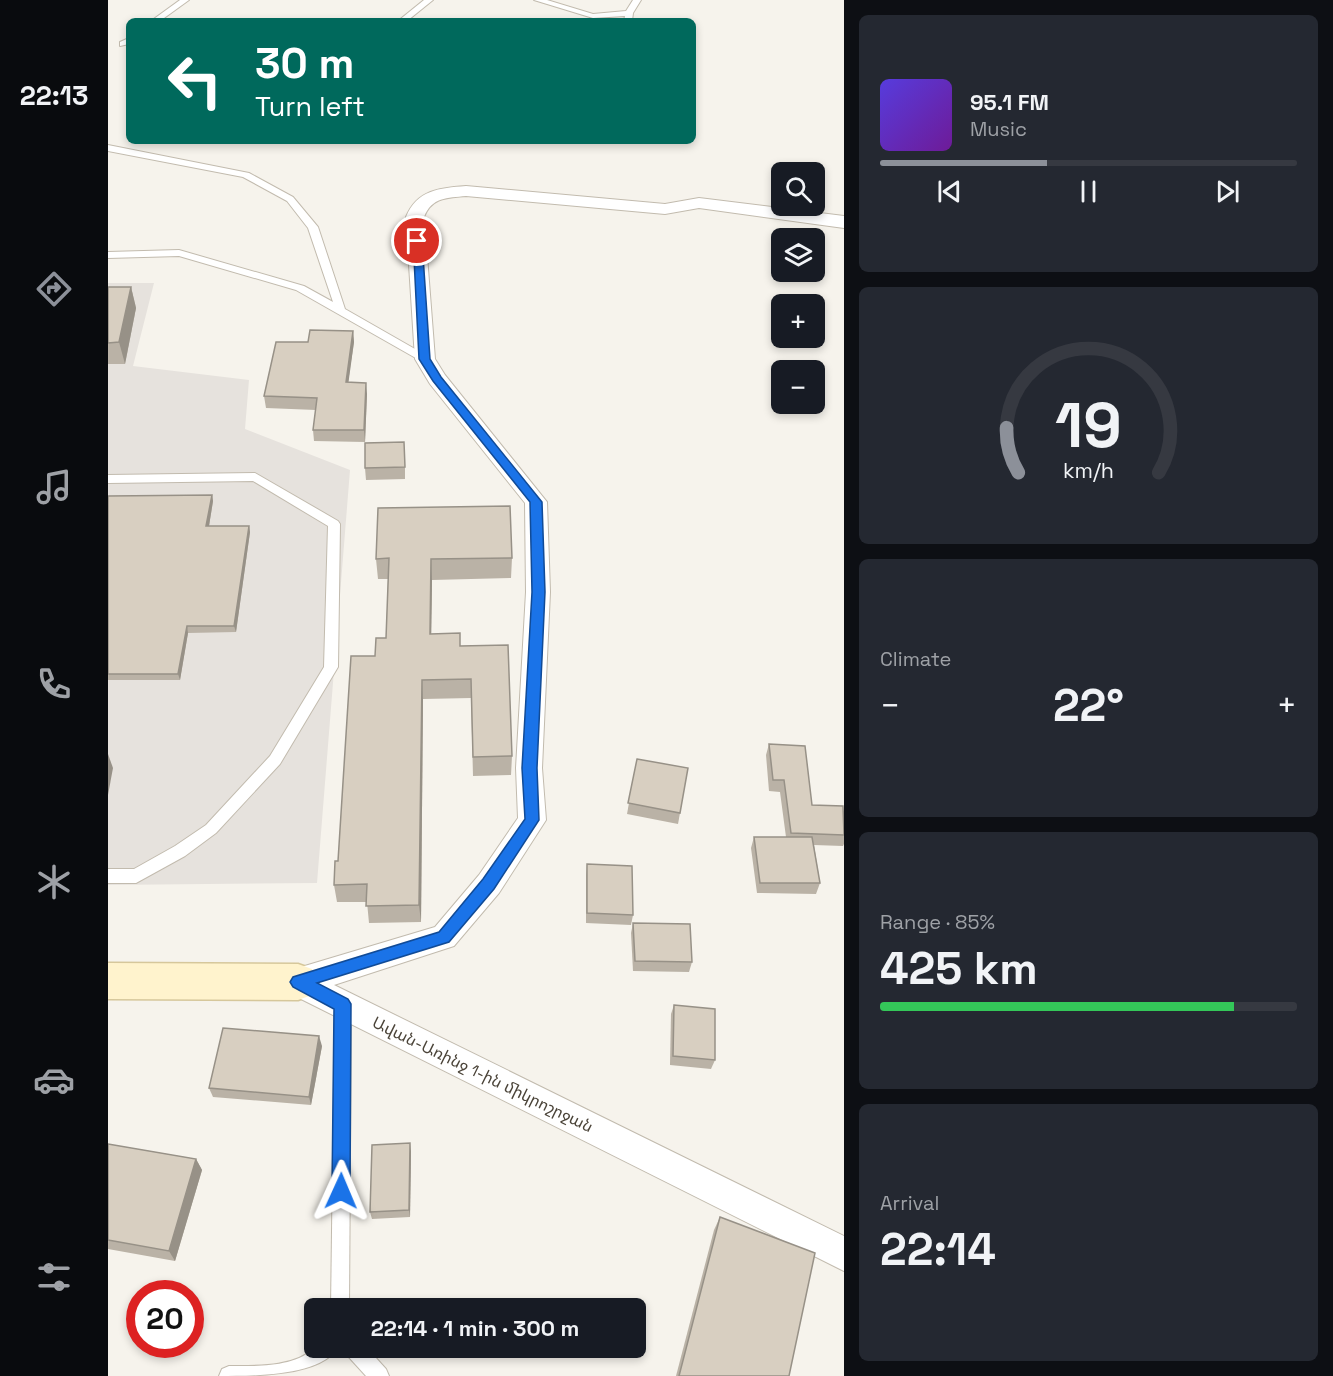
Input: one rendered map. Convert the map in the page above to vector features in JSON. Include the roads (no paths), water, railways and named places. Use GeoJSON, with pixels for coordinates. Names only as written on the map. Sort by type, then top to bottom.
{"type":"FeatureCollection","features":[{"type":"Feature","properties":{"kind":"street"},"geometry":{"type":"LineString","coordinates":[[108,981],[298,982],[444,937],[489,884],[532,820],[530,768],[538,592],[536,502],[437,379],[424,359],[415,217],[419,204],[436,193],[466,191],[665,209],[699,203],[844,222]]}},
{"type":"Feature","properties":{"kind":"street","name":"Ավան-Առինջ 1-ին միկրոշրջան"},"geometry":{"type":"LineString","coordinates":[[298,982],[844,1254]]}},
{"type":"Feature","properties":{"kind":"lane"},"geometry":{"type":"LineString","coordinates":[[159,18],[185,0]]}},
{"type":"Feature","properties":{"kind":"lane"},"geometry":{"type":"LineString","coordinates":[[406,18],[429,0]]}},
{"type":"Feature","properties":{"kind":"lane"},"geometry":{"type":"LineString","coordinates":[[538,0],[593,16],[629,17],[637,0]]}},
{"type":"Feature","properties":{"kind":"lane"},"geometry":{"type":"LineString","coordinates":[[108,148],[246,175],[290,199],[313,227],[341,312]]}},
{"type":"Feature","properties":{"kind":"lane"},"geometry":{"type":"LineString","coordinates":[[108,255],[179,253],[300,288],[424,359]]}},
{"type":"Feature","properties":{"kind":"lane"},"geometry":{"type":"LineString","coordinates":[[108,479],[255,477],[334,524],[331,668],[275,760],[211,829],[180,851],[136,876],[108,876]]}},
{"type":"Feature","properties":{"kind":"lane"},"geometry":{"type":"LineString","coordinates":[[339,1298],[343,1004]]}},
{"type":"Feature","properties":{"kind":"lane"},"geometry":{"type":"LineString","coordinates":[[229,1376],[287,1374],[321,1358]]}},
{"type":"Feature","properties":{"kind":"lane"},"geometry":{"type":"LineString","coordinates":[[363,1358],[379,1376]]}}]}
